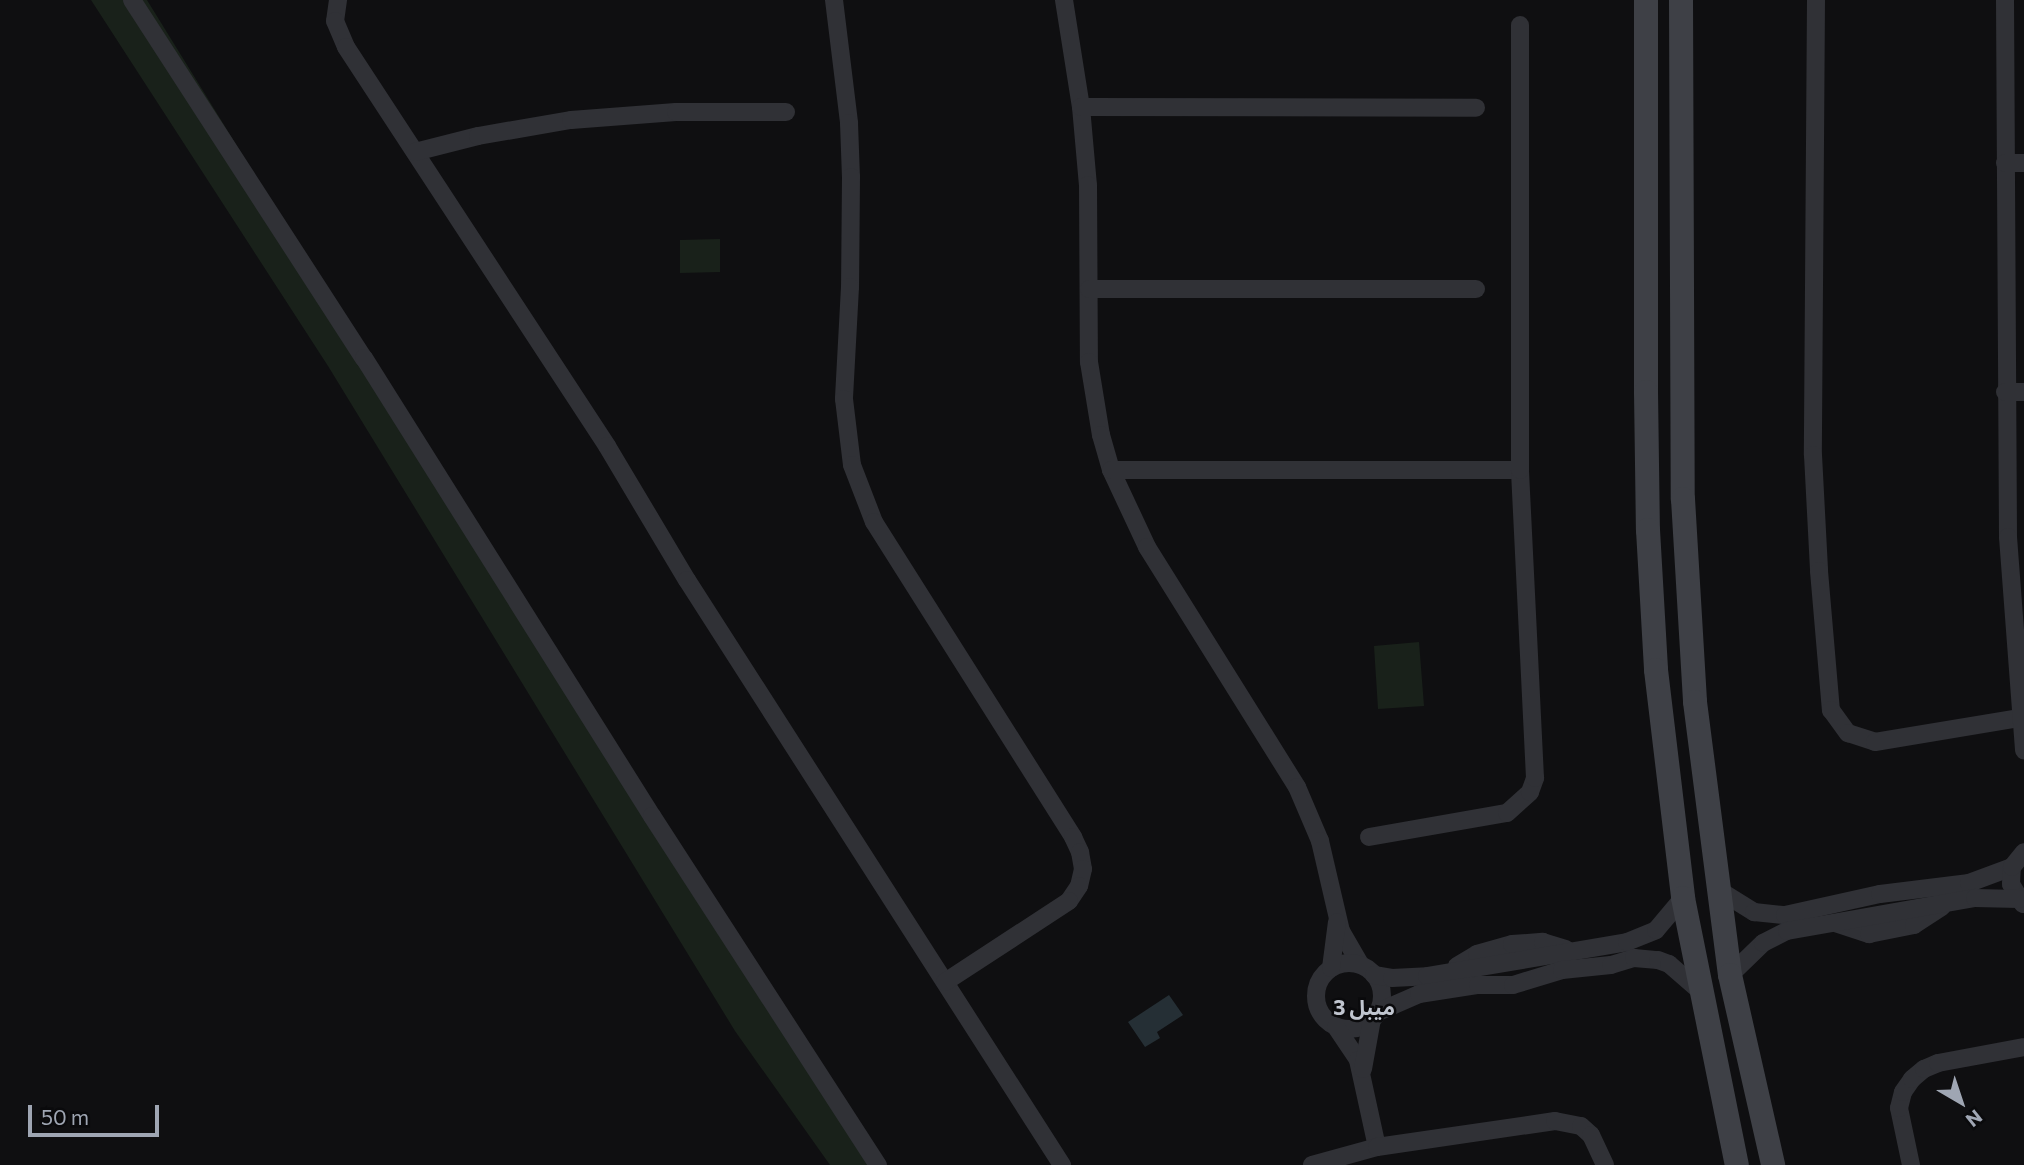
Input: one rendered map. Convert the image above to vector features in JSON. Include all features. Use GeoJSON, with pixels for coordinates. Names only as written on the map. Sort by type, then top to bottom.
{"type":"FeatureCollection","features":[{"type":"Feature","properties":{"kind":"street"},"geometry":{"type":"LineString","coordinates":[[132,0],[364,358],[652,816],[878,1165]]}},
{"type":"Feature","properties":{"kind":"street"},"geometry":{"type":"LineString","coordinates":[[338,0],[335,21],[338,35],[607,446],[687,580],[1062,1165]]}},
{"type":"Feature","properties":{"kind":"street"},"geometry":{"type":"LineString","coordinates":[[834,0],[850,150],[852,241],[844,399],[852,465],[874,522],[1073,837],[1080,852],[1083,869],[1079,886],[1069,901],[945,982]]}},
{"type":"Feature","properties":{"kind":"street"},"geometry":{"type":"LineString","coordinates":[[1065,0],[1081,107],[1088,185],[1089,362],[1101,435],[1111,470],[1147,547],[1297,787],[1320,841],[1337,918],[1347,943],[1381,989],[1363,1059],[1363,1076],[1377,1147]]}},
{"type":"Feature","properties":{"kind":"street"},"geometry":{"type":"LineString","coordinates":[[1646,0],[1648,530],[1656,670],[1683,898],[1699,990],[1737,1165]]}},
{"type":"Feature","properties":{"kind":"street"},"geometry":{"type":"LineString","coordinates":[[1681,0],[1682,398],[1687,601],[1695,702],[1730,975],[1773,1165]]}},
{"type":"Feature","properties":{"kind":"street"},"geometry":{"type":"LineString","coordinates":[[1816,0],[1814,455],[1819,572],[1831,710],[1848,733],[1875,741],[2020,718]]}},
{"type":"Feature","properties":{"kind":"street"},"geometry":{"type":"LineString","coordinates":[[2005,0],[2005,392],[2020,666],[2020,718],[2024,750]]}},
{"type":"Feature","properties":{"kind":"street"},"geometry":{"type":"LineString","coordinates":[[1369,837],[1507,813],[1530,792],[1535,778],[1520,470],[1520,25]]}},
{"type":"Feature","properties":{"kind":"street"},"geometry":{"type":"LineString","coordinates":[[1081,107],[1476,108]]}},
{"type":"Feature","properties":{"kind":"street"},"geometry":{"type":"LineString","coordinates":[[415,152],[478,136],[582,119],[676,111],[786,112]]}},
{"type":"Feature","properties":{"kind":"street"},"geometry":{"type":"LineString","coordinates":[[2005,163],[2024,163]]}},
{"type":"Feature","properties":{"kind":"street"},"geometry":{"type":"LineString","coordinates":[[1089,289],[1476,289]]}},
{"type":"Feature","properties":{"kind":"street"},"geometry":{"type":"LineString","coordinates":[[2005,392],[2024,392]]}},
{"type":"Feature","properties":{"kind":"street"},"geometry":{"type":"LineString","coordinates":[[1111,470],[1520,470]]}},
{"type":"Feature","properties":{"kind":"street"},"geometry":{"type":"LineString","coordinates":[[1717,889],[1754,912],[1785,915],[1880,894],[1969,883],[2021,855]]}},
{"type":"Feature","properties":{"kind":"street"},"geometry":{"type":"LineString","coordinates":[[2021,855],[2011,884],[2021,902]]}},
{"type":"Feature","properties":{"kind":"street"},"geometry":{"type":"LineString","coordinates":[[1730,975],[1752,952],[1774,936],[1990,897],[2021,902]]}},
{"type":"Feature","properties":{"kind":"street"},"geometry":{"type":"LineString","coordinates":[[1363,1076],[1350,1046],[1336,1027],[1320,1013],[1316,1003],[1318,982],[1331,968],[1342,964],[1409,978],[1451,972],[1468,958],[1502,946],[1543,942],[1569,951],[1642,937],[1662,924],[1683,898]]}},
{"type":"Feature","properties":{"kind":"street"},"geometry":{"type":"LineString","coordinates":[[1331,968],[1337,918]]}},
{"type":"Feature","properties":{"kind":"street"},"geometry":{"type":"LineString","coordinates":[[1336,1027],[1352,1029],[1398,1001],[1419,995],[1478,985],[1513,985],[1574,968],[1646,958],[1669,964],[1699,990]]}},
{"type":"Feature","properties":{"kind":"street"},"geometry":{"type":"LineString","coordinates":[[1911,1165],[1899,1108],[1903,1092],[1912,1079],[1924,1069],[1938,1063],[2024,1047]]}},
{"type":"Feature","properties":{"kind":"street"},"geometry":{"type":"LineString","coordinates":[[1312,1165],[1345,1153],[1377,1147],[1555,1121],[1581,1126],[1591,1135],[1605,1165]]}},
{"type":"Feature","properties":{"kind":"shaded area"},"geometry":{"type":"Polygon","coordinates":[[[91,0],[147,0],[767,1006],[882,1165],[830,1165],[735,1031],[328,366],[91,0]]]}},
{"type":"Feature","properties":{"kind":"shaded area"},"geometry":{"type":"Polygon","coordinates":[[[720,239],[720,272],[680,273],[680,240],[720,239]]]}},
{"type":"Feature","properties":{"kind":"shaded area"},"geometry":{"type":"Polygon","coordinates":[[[1419,642],[1424,706],[1378,709],[1374,646],[1419,642]]]}},
{"type":"Feature","properties":{"kind":"shaded area"},"geometry":{"type":"Polygon","coordinates":[[[1169,995],[1183,1015],[1157,1032],[1160,1038],[1145,1047],[1128,1022],[1169,995]]]}},
{"type":"Feature","properties":{"kind":"district","name":"ميبل 3"},"geometry":{"type":"Point","coordinates":[1364,1007]}}]}
